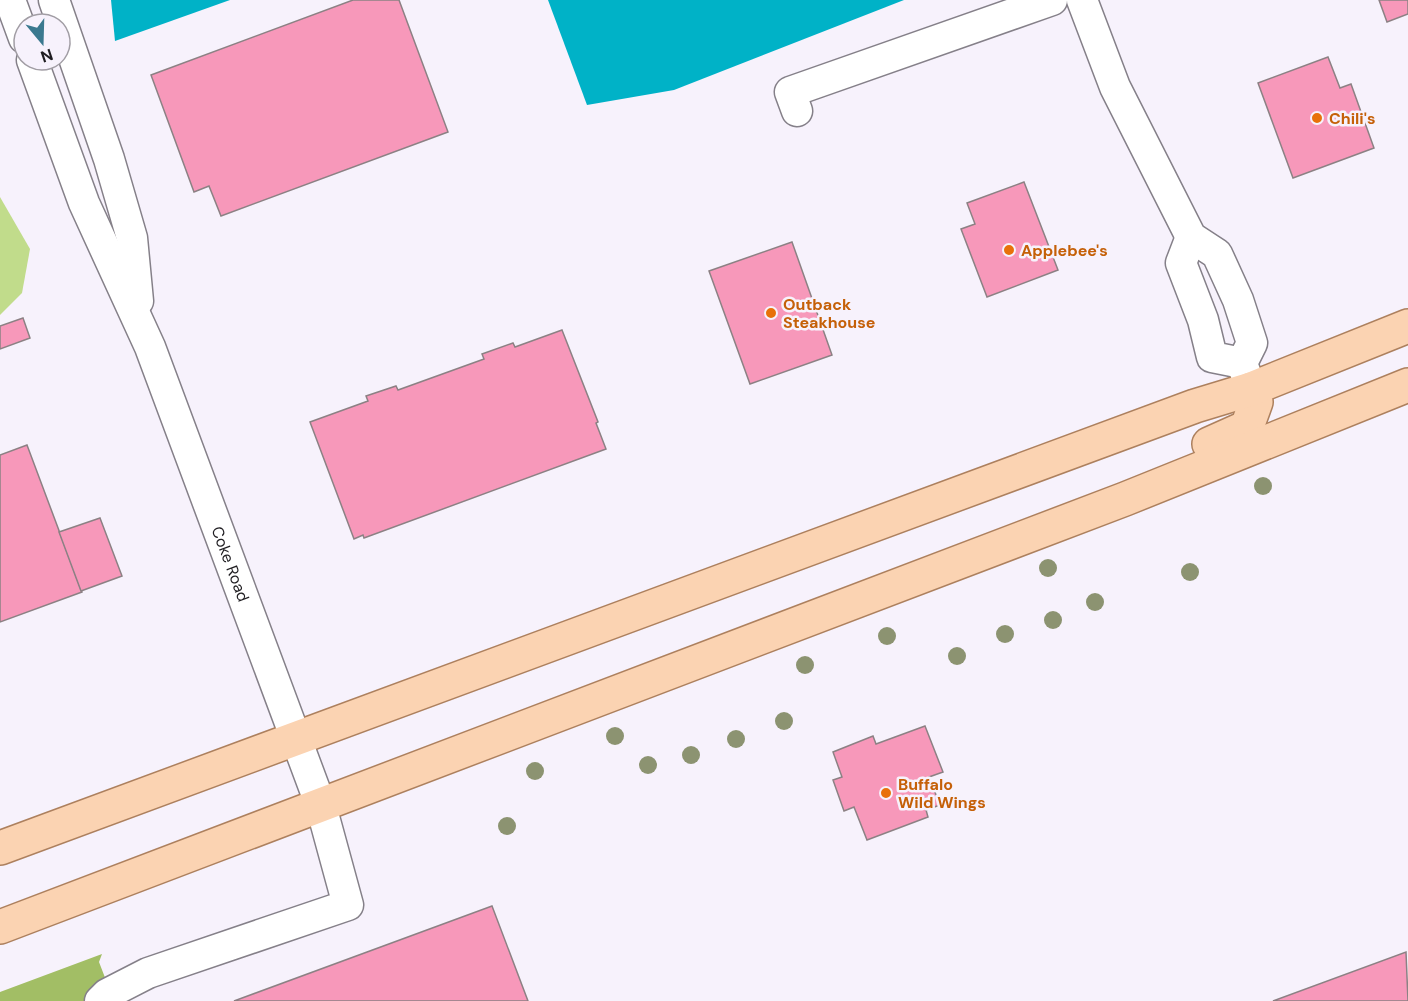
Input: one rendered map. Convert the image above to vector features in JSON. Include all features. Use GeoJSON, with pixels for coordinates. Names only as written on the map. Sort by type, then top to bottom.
{"type":"FeatureCollection","features":[{"type":"Feature","properties":{"kind":"main road"},"geometry":{"type":"LineString","coordinates":[[0,848],[1194,406],[1246,376],[1408,326]]}},
{"type":"Feature","properties":{"kind":"main road"},"geometry":{"type":"LineString","coordinates":[[1125,499],[1173,460],[1247,427],[1256,402],[1246,376]]}},
{"type":"Feature","properties":{"kind":"main road"},"geometry":{"type":"LineString","coordinates":[[0,927],[1125,499],[1408,385]]}},
{"type":"Feature","properties":{"kind":"street","name":"Coke Road"},"geometry":{"type":"LineString","coordinates":[[54,0],[109,159],[132,238],[140,322]]}},
{"type":"Feature","properties":{"kind":"street"},"geometry":{"type":"LineString","coordinates":[[797,111],[790,93],[1052,0]]}},
{"type":"Feature","properties":{"kind":"street"},"geometry":{"type":"LineString","coordinates":[[1082,0],[1115,87],[1191,237],[1217,254],[1238,300],[1252,343],[1246,376],[1212,357],[1203,320],[1181,263],[1191,237]]}},
{"type":"Feature","properties":{"kind":"street","name":"Coke Road"},"geometry":{"type":"LineString","coordinates":[[36,72],[84,203],[140,322],[321,806],[348,905],[148,973],[107,994],[100,1001]]}},
{"type":"Feature","properties":{"kind":"green space"},"geometry":{"type":"Polygon","coordinates":[[[0,197],[30,249],[22,293],[0,315],[0,197]]]}},
{"type":"Feature","properties":{"kind":"green space"},"geometry":{"type":"Polygon","coordinates":[[[102,954],[99,962],[114,1001],[0,1001],[0,992],[102,954]]]}},
{"type":"Feature","properties":{"kind":"water"},"geometry":{"type":"Polygon","coordinates":[[[111,0],[230,0],[115,41],[111,0]]]}},
{"type":"Feature","properties":{"kind":"water"},"geometry":{"type":"Polygon","coordinates":[[[548,0],[904,0],[674,90],[587,105],[548,0]]]}},
{"type":"Feature","properties":{"kind":"building"},"geometry":{"type":"Polygon","coordinates":[[[353,0],[399,0],[448,132],[221,216],[209,186],[194,192],[151,75],[353,0]]]}},
{"type":"Feature","properties":{"kind":"building"},"geometry":{"type":"Polygon","coordinates":[[[1379,0],[1408,0],[1408,14],[1387,22],[1379,0]]]}},
{"type":"Feature","properties":{"kind":"building","name":"Chili's"},"geometry":{"type":"Polygon","coordinates":[[[1328,57],[1340,88],[1351,84],[1374,148],[1293,178],[1258,83],[1328,57]]]}},
{"type":"Feature","properties":{"kind":"building","name":"Applebee's"},"geometry":{"type":"Polygon","coordinates":[[[1024,182],[1058,270],[987,297],[961,229],[975,224],[967,203],[1024,182]]]}},
{"type":"Feature","properties":{"kind":"building","name":"Outback Steakhouse"},"geometry":{"type":"Polygon","coordinates":[[[792,242],[832,355],[750,384],[709,271],[792,242]]]}},
{"type":"Feature","properties":{"kind":"building"},"geometry":{"type":"Polygon","coordinates":[[[23,318],[30,338],[0,349],[0,326],[23,318]]]}},
{"type":"Feature","properties":{"kind":"building"},"geometry":{"type":"Polygon","coordinates":[[[562,330],[598,422],[596,423],[606,449],[364,538],[363,535],[354,539],[310,422],[368,401],[366,396],[396,386],[398,390],[484,359],[482,354],[513,343],[515,347],[562,330]]]}},
{"type":"Feature","properties":{"kind":"building"},"geometry":{"type":"Polygon","coordinates":[[[27,445],[82,592],[0,622],[0,455],[27,445]]]}},
{"type":"Feature","properties":{"kind":"building"},"geometry":{"type":"Polygon","coordinates":[[[100,518],[122,576],[81,591],[59,532],[100,518]]]}},
{"type":"Feature","properties":{"kind":"building","name":"Buffalo Wild Wings"},"geometry":{"type":"Polygon","coordinates":[[[925,726],[943,772],[929,777],[940,805],[926,810],[928,817],[867,840],[854,807],[844,811],[833,780],[842,777],[833,752],[873,736],[876,744],[925,726]]]}},
{"type":"Feature","properties":{"kind":"building"},"geometry":{"type":"Polygon","coordinates":[[[492,906],[528,1001],[234,1001],[492,906]]]}},
{"type":"Feature","properties":{"kind":"building"},"geometry":{"type":"Polygon","coordinates":[[[1406,952],[1408,1001],[1273,1001],[1406,952]]]}},
{"type":"Feature","properties":{"kind":"place","name":"Chili's"},"geometry":{"type":"Point","coordinates":[1317,118]}},
{"type":"Feature","properties":{"kind":"place","name":"Applebee's"},"geometry":{"type":"Point","coordinates":[1009,250]}},
{"type":"Feature","properties":{"kind":"place","name":"Outback Steakhouse"},"geometry":{"type":"Point","coordinates":[771,313]}},
{"type":"Feature","properties":{"kind":"place","name":"Buffalo Wild Wings"},"geometry":{"type":"Point","coordinates":[886,793]}}]}
